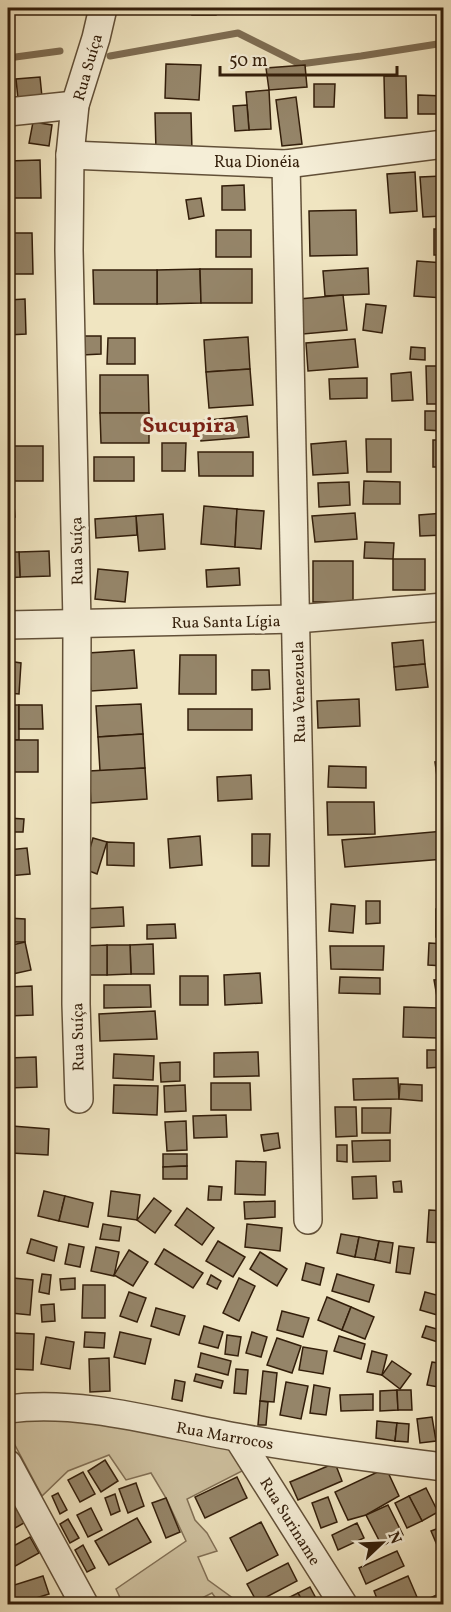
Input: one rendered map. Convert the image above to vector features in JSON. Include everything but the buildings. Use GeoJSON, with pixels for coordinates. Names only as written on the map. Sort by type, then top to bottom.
{"type":"FeatureCollection","features":[{"type":"Feature","properties":{"kind":"street","name":"Rua Suíça"},"geometry":{"type":"LineString","coordinates":[[79,1099],[76,1004],[77,623],[69,262],[70,155],[75,105],[103,8]]}},
{"type":"Feature","properties":{"kind":"street"},"geometry":{"type":"LineString","coordinates":[[8,112],[75,105]]}},
{"type":"Feature","properties":{"kind":"street","name":"Rua Dionéia"},"geometry":{"type":"LineString","coordinates":[[70,155],[286,164],[444,144]]}},
{"type":"Feature","properties":{"kind":"street","name":"Rua Venezuela"},"geometry":{"type":"LineString","coordinates":[[286,164],[308,1220]]}},
{"type":"Feature","properties":{"kind":"street","name":"Rua Santa Lígia"},"geometry":{"type":"LineString","coordinates":[[8,625],[296,620],[444,606]]}},
{"type":"Feature","properties":{"kind":"street","name":"Rua Marrocos"},"geometry":{"type":"LineString","coordinates":[[8,1409],[32,1406],[70,1407],[238,1438],[444,1467]]}},
{"type":"Feature","properties":{"kind":"street","name":"Rua Suriname"},"geometry":{"type":"LineString","coordinates":[[238,1438],[343,1605]]}},
{"type":"Feature","properties":{"kind":"street"},"geometry":{"type":"LineString","coordinates":[[8,1464],[84,1605]]}},
{"type":"Feature","properties":{"kind":"shaded area"},"geometry":{"type":"Polygon","coordinates":[[[57,1412],[223,1435],[246,1469],[187,1499],[195,1520],[207,1533],[217,1551],[198,1557],[208,1580],[241,1604],[220,1604],[212,1593],[190,1604],[123,1604],[116,1589],[186,1541],[166,1498],[151,1473],[126,1480],[109,1455],[68,1471],[42,1496],[8,1432],[8,1417],[57,1412]]]}},
{"type":"Feature","properties":{"kind":"waterway"},"geometry":{"type":"LineString","coordinates":[[110,56],[238,33],[300,64],[444,43]]}},
{"type":"Feature","properties":{"kind":"waterway"},"geometry":{"type":"LineString","coordinates":[[8,58],[60,51]]}},
{"type":"Feature","properties":{"kind":"district","name":"Sucupira"},"geometry":{"type":"Point","coordinates":[189,424]}}]}
